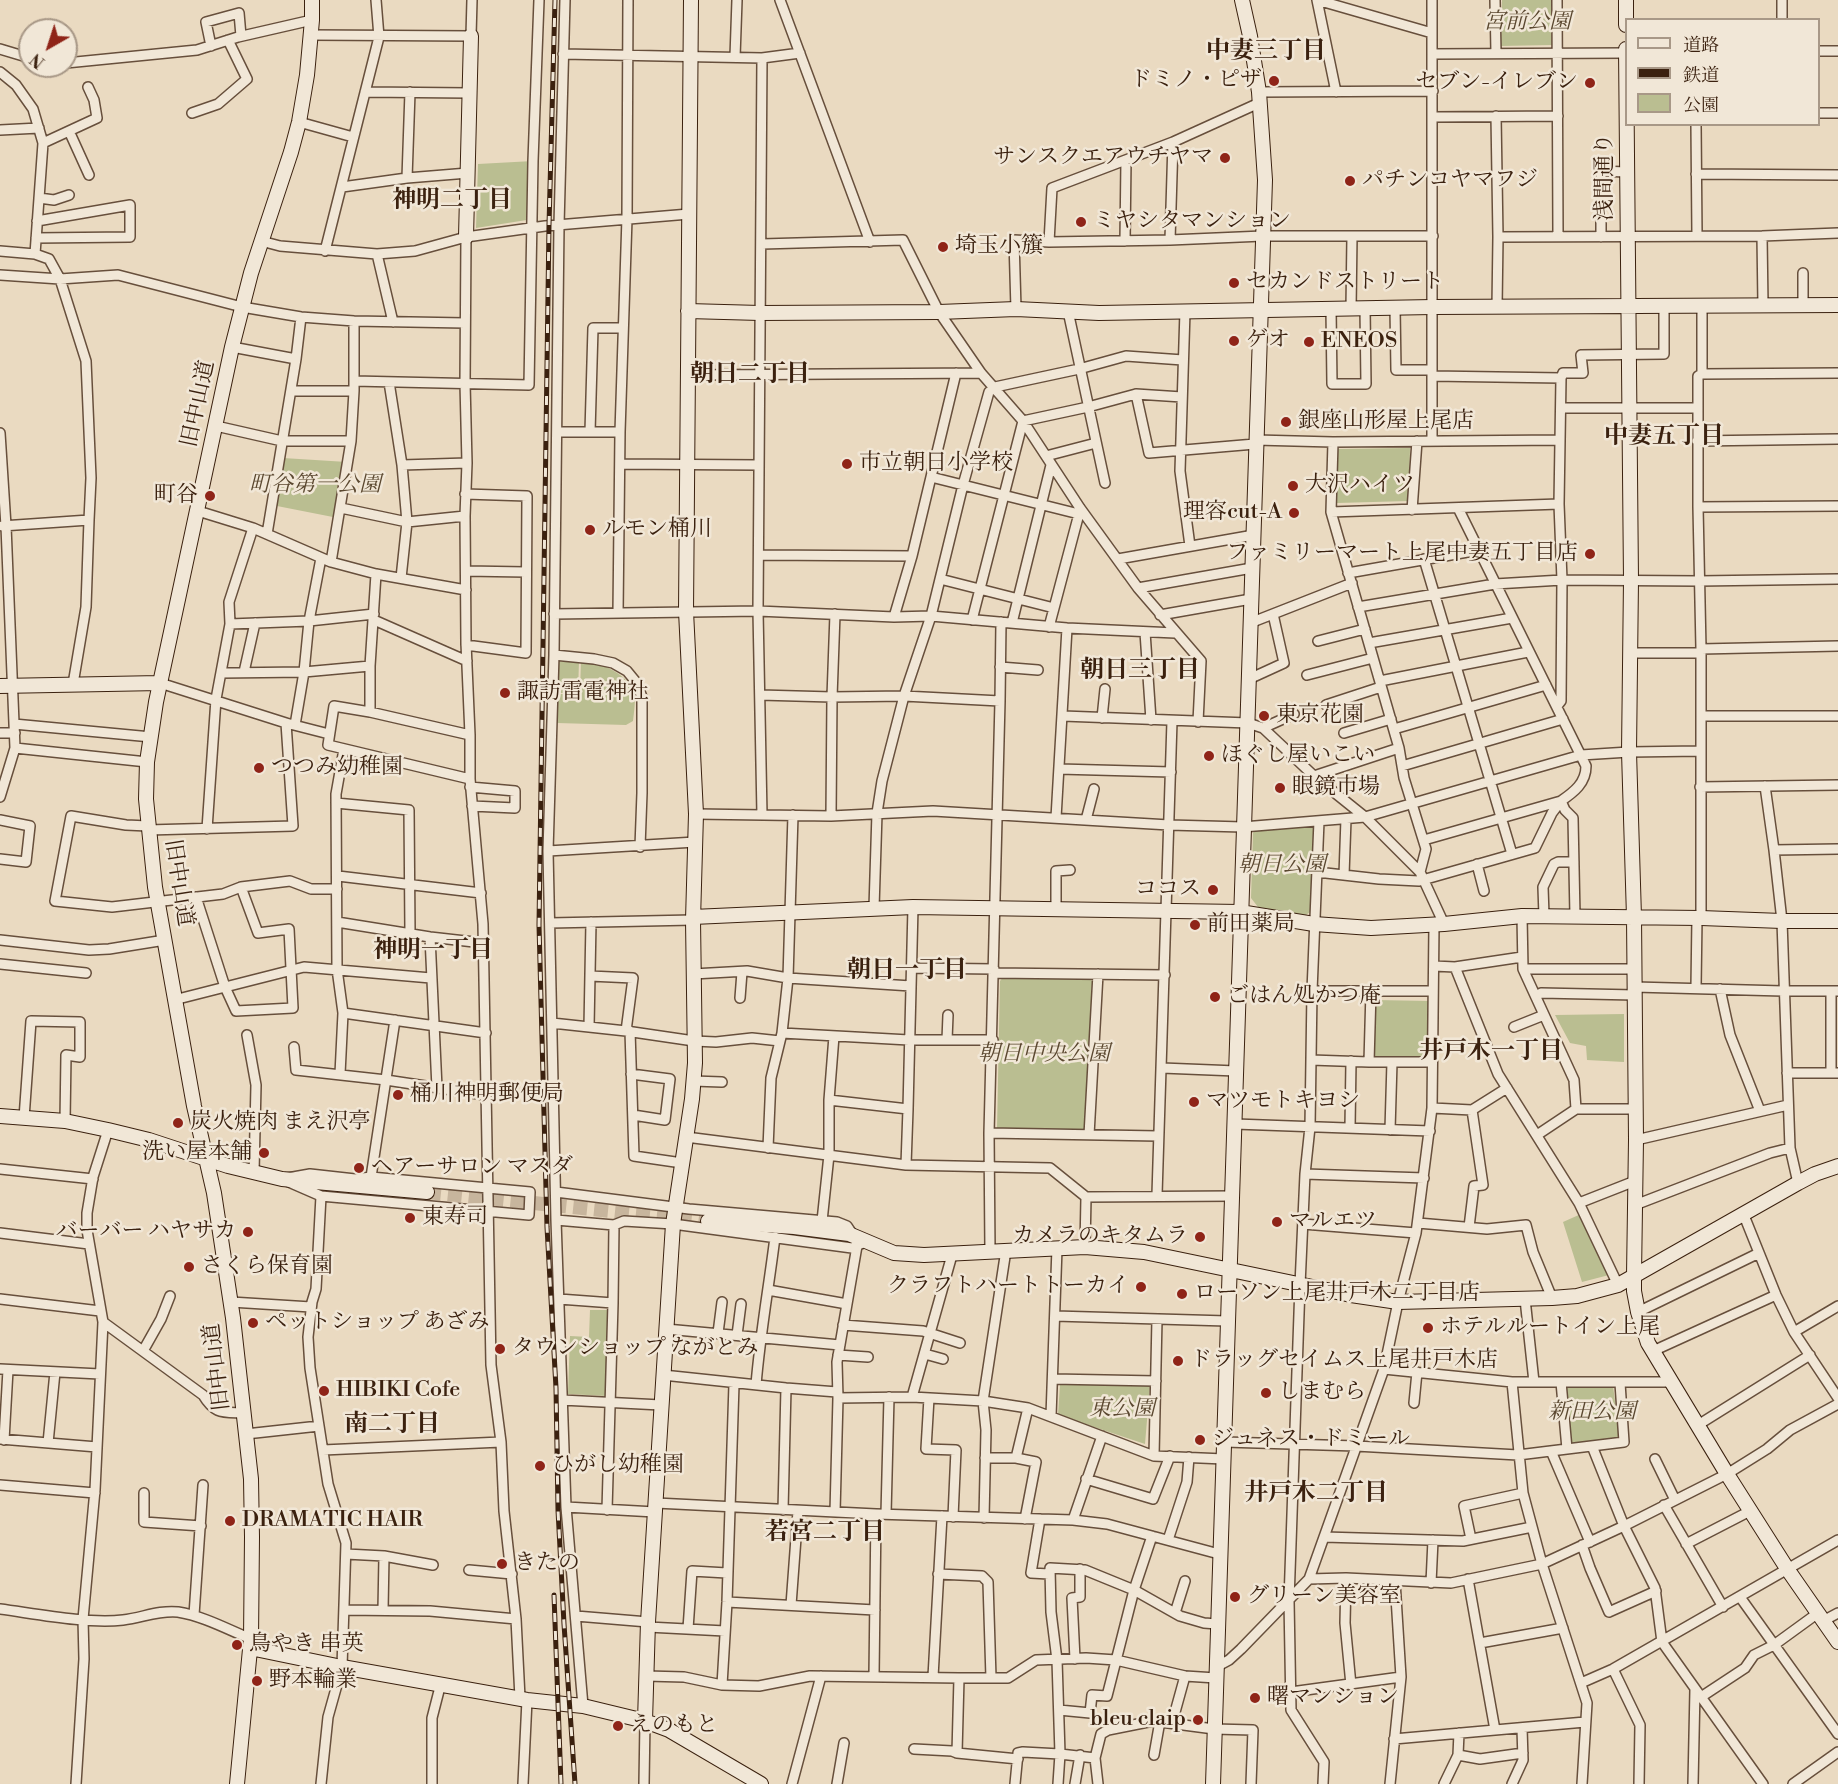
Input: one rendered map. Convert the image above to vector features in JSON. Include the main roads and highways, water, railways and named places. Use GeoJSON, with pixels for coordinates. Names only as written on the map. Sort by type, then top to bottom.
{"type":"FeatureCollection","features":[{"type":"Feature","properties":{"kind":"tunnel"},"geometry":{"type":"LineString","coordinates":[[427,1192],[708,1221]]}},
{"type":"Feature","properties":{"kind":"railway"},"geometry":{"type":"LineString","coordinates":[[555,0],[549,225],[539,925],[547,1227],[556,1388],[558,1510],[575,1784]]}},
{"type":"Feature","properties":{"kind":"railway"},"geometry":{"type":"LineString","coordinates":[[554,1595],[561,1784]]}},
{"type":"Feature","properties":{"kind":"place","name":"ドミノ・ピザ"},"geometry":{"type":"Point","coordinates":[1274,81]}},
{"type":"Feature","properties":{"kind":"place","name":"セブン-イレブン"},"geometry":{"type":"Point","coordinates":[1590,83]}},
{"type":"Feature","properties":{"kind":"place","name":"サンスクエアウチヤマ"},"geometry":{"type":"Point","coordinates":[1225,158]}},
{"type":"Feature","properties":{"kind":"place","name":"パチンコヤマフジ"},"geometry":{"type":"Point","coordinates":[1350,181]}},
{"type":"Feature","properties":{"kind":"place","name":"ミヤシタマンション"},"geometry":{"type":"Point","coordinates":[1081,222]}},
{"type":"Feature","properties":{"kind":"place","name":"埼玉小籏"},"geometry":{"type":"Point","coordinates":[943,247]}},
{"type":"Feature","properties":{"kind":"place","name":"セカンドストリート"},"geometry":{"type":"Point","coordinates":[1234,283]}},
{"type":"Feature","properties":{"kind":"place","name":"ゲオ"},"geometry":{"type":"Point","coordinates":[1234,341]}},
{"type":"Feature","properties":{"kind":"place","name":"ENEOS"},"geometry":{"type":"Point","coordinates":[1309,342]}},
{"type":"Feature","properties":{"kind":"place","name":"銀座山形屋上尾店"},"geometry":{"type":"Point","coordinates":[1286,422]}},
{"type":"Feature","properties":{"kind":"place","name":"市立朝日小学校"},"geometry":{"type":"Point","coordinates":[847,464]}},
{"type":"Feature","properties":{"kind":"place","name":"大沢ハイツ"},"geometry":{"type":"Point","coordinates":[1293,486]}},
{"type":"Feature","properties":{"kind":"place","name":"町谷"},"geometry":{"type":"Point","coordinates":[210,496]}},
{"type":"Feature","properties":{"kind":"place","name":"理容cut-A"},"geometry":{"type":"Point","coordinates":[1294,513]}},
{"type":"Feature","properties":{"kind":"place","name":"ルモン桶川"},"geometry":{"type":"Point","coordinates":[590,530]}},
{"type":"Feature","properties":{"kind":"place","name":"ファミリーマート上尾中妻五丁目店"},"geometry":{"type":"Point","coordinates":[1590,554]}},
{"type":"Feature","properties":{"kind":"place","name":"諏訪雷電神社"},"geometry":{"type":"Point","coordinates":[505,693]}},
{"type":"Feature","properties":{"kind":"place","name":"東京花園"},"geometry":{"type":"Point","coordinates":[1264,716]}},
{"type":"Feature","properties":{"kind":"place","name":"ほぐし屋いこい"},"geometry":{"type":"Point","coordinates":[1209,756]}},
{"type":"Feature","properties":{"kind":"place","name":"つつみ幼稚園"},"geometry":{"type":"Point","coordinates":[259,768]}},
{"type":"Feature","properties":{"kind":"place","name":"眼鏡市場"},"geometry":{"type":"Point","coordinates":[1280,788]}},
{"type":"Feature","properties":{"kind":"place","name":"ココス"},"geometry":{"type":"Point","coordinates":[1213,890]}},
{"type":"Feature","properties":{"kind":"place","name":"前田薬局"},"geometry":{"type":"Point","coordinates":[1195,925]}},
{"type":"Feature","properties":{"kind":"place","name":"ごはん処かつ庵"},"geometry":{"type":"Point","coordinates":[1215,997]}},
{"type":"Feature","properties":{"kind":"place","name":"桶川神明郵便局"},"geometry":{"type":"Point","coordinates":[398,1095]}},
{"type":"Feature","properties":{"kind":"place","name":"マツモトキヨシ"},"geometry":{"type":"Point","coordinates":[1194,1102]}},
{"type":"Feature","properties":{"kind":"place","name":"炭火焼肉 まえ沢亭"},"geometry":{"type":"Point","coordinates":[178,1123]}},
{"type":"Feature","properties":{"kind":"place","name":"洗い屋本舗"},"geometry":{"type":"Point","coordinates":[264,1153]}},
{"type":"Feature","properties":{"kind":"place","name":"ヘアーサロン マスダ"},"geometry":{"type":"Point","coordinates":[359,1168]}},
{"type":"Feature","properties":{"kind":"place","name":"東寿司"},"geometry":{"type":"Point","coordinates":[410,1218]}},
{"type":"Feature","properties":{"kind":"place","name":"マルエツ"},"geometry":{"type":"Point","coordinates":[1277,1222]}},
{"type":"Feature","properties":{"kind":"place","name":"バーバー ハヤサカ"},"geometry":{"type":"Point","coordinates":[248,1232]}},
{"type":"Feature","properties":{"kind":"place","name":"カメラのキタムラ"},"geometry":{"type":"Point","coordinates":[1200,1237]}},
{"type":"Feature","properties":{"kind":"place","name":"さくら保育園"},"geometry":{"type":"Point","coordinates":[189,1267]}},
{"type":"Feature","properties":{"kind":"place","name":"クラフトハートトーカイ"},"geometry":{"type":"Point","coordinates":[1141,1287]}},
{"type":"Feature","properties":{"kind":"place","name":"ローソン上尾井戸木二丁目店"},"geometry":{"type":"Point","coordinates":[1182,1294]}},
{"type":"Feature","properties":{"kind":"place","name":"ペットショップ あざみ"},"geometry":{"type":"Point","coordinates":[253,1323]}},
{"type":"Feature","properties":{"kind":"place","name":"ホテルルートイン上尾"},"geometry":{"type":"Point","coordinates":[1428,1328]}},
{"type":"Feature","properties":{"kind":"place","name":"タウンショップ ながとみ"},"geometry":{"type":"Point","coordinates":[500,1349]}},
{"type":"Feature","properties":{"kind":"place","name":"ドラッグセイムス上尾井戸木店"},"geometry":{"type":"Point","coordinates":[1178,1361]}},
{"type":"Feature","properties":{"kind":"place","name":"HIBIKI Cofe"},"geometry":{"type":"Point","coordinates":[324,1391]}},
{"type":"Feature","properties":{"kind":"place","name":"しまむら"},"geometry":{"type":"Point","coordinates":[1266,1393]}},
{"type":"Feature","properties":{"kind":"place","name":"ジュネス・ドミール"},"geometry":{"type":"Point","coordinates":[1200,1440]}},
{"type":"Feature","properties":{"kind":"place","name":"ひがし幼稚園"},"geometry":{"type":"Point","coordinates":[540,1466]}},
{"type":"Feature","properties":{"kind":"place","name":"DRAMATIC HAIR"},"geometry":{"type":"Point","coordinates":[230,1521]}},
{"type":"Feature","properties":{"kind":"place","name":"きたの"},"geometry":{"type":"Point","coordinates":[502,1564]}},
{"type":"Feature","properties":{"kind":"place","name":"グリーン美容室"},"geometry":{"type":"Point","coordinates":[1235,1597]}},
{"type":"Feature","properties":{"kind":"place","name":"鳥やき 串英"},"geometry":{"type":"Point","coordinates":[237,1645]}},
{"type":"Feature","properties":{"kind":"place","name":"野本輪業"},"geometry":{"type":"Point","coordinates":[257,1681]}},
{"type":"Feature","properties":{"kind":"place","name":"曙マンション"},"geometry":{"type":"Point","coordinates":[1255,1698]}},
{"type":"Feature","properties":{"kind":"place","name":"bleu claip"},"geometry":{"type":"Point","coordinates":[1198,1720]}},
{"type":"Feature","properties":{"kind":"place","name":"えのもと"},"geometry":{"type":"Point","coordinates":[618,1726]}},
{"type":"Feature","properties":{"kind":"district","name":"中妻三丁目"},"geometry":{"type":"Point","coordinates":[1266,52]}},
{"type":"Feature","properties":{"kind":"district","name":"神明二丁目"},"geometry":{"type":"Point","coordinates":[452,201]}},
{"type":"Feature","properties":{"kind":"district","name":"朝日二丁目"},"geometry":{"type":"Point","coordinates":[750,375]}},
{"type":"Feature","properties":{"kind":"district","name":"中妻五丁目"},"geometry":{"type":"Point","coordinates":[1664,437]}},
{"type":"Feature","properties":{"kind":"district","name":"朝日三丁目"},"geometry":{"type":"Point","coordinates":[1140,671]}},
{"type":"Feature","properties":{"kind":"district","name":"神明一丁目"},"geometry":{"type":"Point","coordinates":[433,951]}},
{"type":"Feature","properties":{"kind":"district","name":"朝日一丁目"},"geometry":{"type":"Point","coordinates":[907,971]}},
{"type":"Feature","properties":{"kind":"district","name":"井戸木一丁目"},"geometry":{"type":"Point","coordinates":[1491,1052]}},
{"type":"Feature","properties":{"kind":"district","name":"南二丁目"},"geometry":{"type":"Point","coordinates":[392,1425]}},
{"type":"Feature","properties":{"kind":"district","name":"井戸木二丁目"},"geometry":{"type":"Point","coordinates":[1316,1494]}},
{"type":"Feature","properties":{"kind":"district","name":"若宮二丁目"},"geometry":{"type":"Point","coordinates":[825,1533]}},
{"type":"Feature","properties":{"kind":"park label","name":"宮前公園"},"geometry":{"type":"Point","coordinates":[1527,23]}},
{"type":"Feature","properties":{"kind":"park label","name":"町谷第一公園"},"geometry":{"type":"Point","coordinates":[315,486]}},
{"type":"Feature","properties":{"kind":"park label","name":"朝日公園"},"geometry":{"type":"Point","coordinates":[1282,866]}},
{"type":"Feature","properties":{"kind":"park label","name":"朝日中央公園"},"geometry":{"type":"Point","coordinates":[1044,1055]}},
{"type":"Feature","properties":{"kind":"park label","name":"東公園"},"geometry":{"type":"Point","coordinates":[1122,1410]}},
{"type":"Feature","properties":{"kind":"park label","name":"新田公園"},"geometry":{"type":"Point","coordinates":[1592,1413]}}]}
